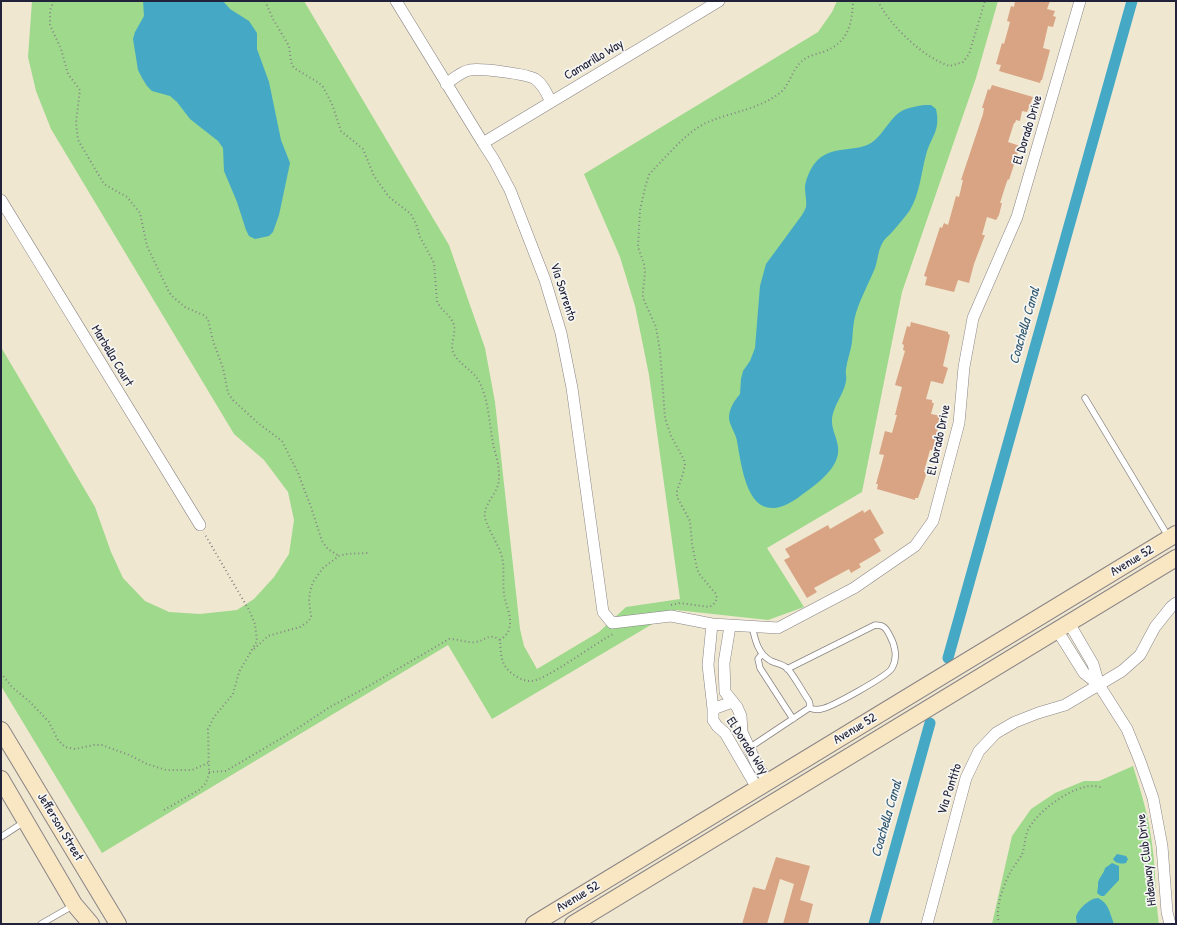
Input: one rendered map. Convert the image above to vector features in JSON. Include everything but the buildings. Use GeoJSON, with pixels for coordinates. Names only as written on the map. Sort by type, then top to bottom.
{"type":"FeatureCollection","features":[{"type":"Feature","properties":{"kind":"main road","name":"Avenue 52"},"geometry":{"type":"LineString","coordinates":[[534,924],[762,784],[1169,538]]}},
{"type":"Feature","properties":{"kind":"main road"},"geometry":{"type":"LineString","coordinates":[[1107,600],[1132,576],[1157,560],[1165,551],[1169,538]]}},
{"type":"Feature","properties":{"kind":"main road","name":"Avenue 52"},"geometry":{"type":"LineString","coordinates":[[573,924],[1176,558]]}},
{"type":"Feature","properties":{"kind":"main road"},"geometry":{"type":"LineString","coordinates":[[1062,627],[1057,619],[1061,614],[1094,594],[1119,568]]}},
{"type":"Feature","properties":{"kind":"main road"},"geometry":{"type":"LineString","coordinates":[[792,791],[790,780],[793,776],[831,754],[862,724]]}},
{"type":"Feature","properties":{"kind":"main road","name":"Jefferson Street"},"geometry":{"type":"LineString","coordinates":[[1,730],[118,924]]}},
{"type":"Feature","properties":{"kind":"main road","name":"Jefferson Street"},"geometry":{"type":"LineString","coordinates":[[1,779],[74,904],[91,924]]}},
{"type":"Feature","properties":{"kind":"main road"},"geometry":{"type":"LineString","coordinates":[[702,846],[727,819],[765,797],[770,792],[762,784]]}},
{"type":"Feature","properties":{"kind":"main road"},"geometry":{"type":"LineString","coordinates":[[550,924],[563,916],[581,896]]}},
{"type":"Feature","properties":{"kind":"main road"},"geometry":{"type":"LineString","coordinates":[[74,904],[82,924]]}},
{"type":"Feature","properties":{"kind":"street","name":"Via Sorrento"},"geometry":{"type":"LineString","coordinates":[[396,1],[494,160],[510,190],[546,280],[561,333],[572,388],[603,612],[613,628]]}},
{"type":"Feature","properties":{"kind":"street","name":"Camarillo Way"},"geometry":{"type":"LineString","coordinates":[[483,143],[720,1]]}},
{"type":"Feature","properties":{"kind":"street","name":"El Dorado Drive"},"geometry":{"type":"LineString","coordinates":[[613,628],[671,616],[712,624],[778,628],[854,588],[915,546],[933,521],[959,423],[964,367],[973,318],[1017,217],[1080,1]]}},
{"type":"Feature","properties":{"kind":"street"},"geometry":{"type":"LineString","coordinates":[[446,84],[470,70],[495,71],[534,79],[543,87],[552,102]]}},
{"type":"Feature","properties":{"kind":"street","name":"Marbella Court"},"geometry":{"type":"LineString","coordinates":[[1,200],[200,525]]}},
{"type":"Feature","properties":{"kind":"street","name":"Via Pontito"},"geometry":{"type":"LineString","coordinates":[[927,924],[966,778],[979,751],[996,733],[1015,722],[1065,704],[1122,671],[1140,655],[1155,627],[1171,607],[1176,604]]}},
{"type":"Feature","properties":{"kind":"street","name":"El Dorado Way"},"geometry":{"type":"LineString","coordinates":[[712,624],[708,665],[713,720],[725,733],[762,784]]}},
{"type":"Feature","properties":{"kind":"street","name":"El Dorado Way"},"geometry":{"type":"LineString","coordinates":[[730,626],[724,663],[725,692],[737,707],[741,716],[742,732],[757,765],[762,784]]}},
{"type":"Feature","properties":{"kind":"street","name":"Hideaway Club Drive"},"geometry":{"type":"LineString","coordinates":[[1062,627],[1084,673],[1099,685],[1127,729],[1140,761],[1153,798],[1162,846],[1167,912],[1170,924]]}},
{"type":"Feature","properties":{"kind":"street"},"geometry":{"type":"LineString","coordinates":[[713,709],[732,702]]}},
{"type":"Feature","properties":{"kind":"lane"},"geometry":{"type":"LineString","coordinates":[[1085,398],[1169,538]]}},
{"type":"Feature","properties":{"kind":"lane"},"geometry":{"type":"LineString","coordinates":[[787,669],[875,624],[881,624],[886,628],[894,643],[895,653],[894,665],[888,674],[822,710],[808,708]]}},
{"type":"Feature","properties":{"kind":"lane"},"geometry":{"type":"LineString","coordinates":[[749,748],[793,719],[810,705],[809,701],[787,669],[780,663],[772,661],[762,654],[756,642],[752,626]]}},
{"type":"Feature","properties":{"kind":"lane"},"geometry":{"type":"LineString","coordinates":[[762,654],[758,659],[760,668],[793,719]]}},
{"type":"Feature","properties":{"kind":"lane"},"geometry":{"type":"LineString","coordinates":[[1,836],[26,821]]}},
{"type":"Feature","properties":{"kind":"lane"},"geometry":{"type":"LineString","coordinates":[[41,924],[74,904]]}},
{"type":"Feature","properties":{"kind":"path"},"geometry":{"type":"LineString","coordinates":[[54,1],[50,10],[50,25],[61,49],[68,74],[80,90],[76,134],[81,147],[104,184],[127,197],[140,213],[147,246],[169,292],[185,307],[203,315],[208,319],[213,340],[223,368],[228,393],[233,400],[253,418],[282,441],[298,473],[322,542],[328,549],[339,556]]}},
{"type":"Feature","properties":{"kind":"path"},"geometry":{"type":"LineString","coordinates":[[266,1],[273,19],[289,46],[291,62],[294,68],[323,87],[332,104],[341,131],[363,149],[374,176],[389,197],[408,211],[413,218],[420,237],[434,263],[437,301],[440,307],[450,316],[453,323],[455,331],[453,351],[458,359],[476,376],[481,385],[491,425],[493,445],[499,473],[497,488],[486,508],[485,514],[486,521],[502,556],[504,567],[504,596],[510,620],[509,631],[500,640]]}},
{"type":"Feature","properties":{"kind":"path"},"geometry":{"type":"LineString","coordinates":[[669,606],[680,603],[709,607],[713,606],[717,599],[716,594],[700,575],[697,569],[694,561],[690,521],[677,497],[677,491],[685,465],[684,460],[671,436],[665,418],[660,351],[656,327],[643,298],[642,291],[645,273],[644,264],[638,247],[638,238],[640,210],[646,184],[649,175],[653,170],[694,130],[709,122],[752,108],[781,92],[801,61],[812,55],[832,49],[838,44],[845,37],[852,20],[853,1]]}},
{"type":"Feature","properties":{"kind":"path"},"geometry":{"type":"LineString","coordinates":[[878,1],[886,15],[926,54],[935,60],[950,66],[963,62],[969,54],[985,1]]}},
{"type":"Feature","properties":{"kind":"path"},"geometry":{"type":"LineString","coordinates":[[164,810],[199,790],[206,782],[209,772],[208,729],[214,717],[233,694],[239,672],[257,641],[255,624],[249,610],[200,525]]}},
{"type":"Feature","properties":{"kind":"path"},"geometry":{"type":"LineString","coordinates":[[250,653],[268,636],[300,627],[309,621],[311,616],[309,601],[313,582],[323,568],[339,556],[346,554],[368,553]]}},
{"type":"Feature","properties":{"kind":"path"},"geometry":{"type":"LineString","coordinates":[[500,640],[500,651],[505,667],[524,680],[531,682],[538,680],[562,666],[613,628]]}},
{"type":"Feature","properties":{"kind":"path"},"geometry":{"type":"LineString","coordinates":[[209,772],[226,771],[283,738],[330,707],[449,639],[476,642],[492,636],[500,640]]}},
{"type":"Feature","properties":{"kind":"path"},"geometry":{"type":"LineString","coordinates":[[1,673],[12,687],[30,702],[49,722],[58,740],[65,747],[75,749],[102,745],[129,755],[147,764],[166,770],[192,770],[208,763]]}},
{"type":"Feature","properties":{"kind":"path"},"geometry":{"type":"LineString","coordinates":[[999,924],[999,911],[1002,893],[1011,871],[1022,855],[1024,840],[1033,821],[1046,809],[1071,792],[1087,786],[1103,788]]}},
{"type":"Feature","properties":{"kind":"green space"},"geometry":{"type":"Polygon","coordinates":[[[32,1],[304,1],[449,245],[485,348],[495,402],[520,629],[524,646],[537,669],[599,632],[626,607],[680,599],[649,375],[635,306],[620,257],[584,174],[818,32],[832,12],[837,1],[998,1],[976,78],[902,292],[862,492],[767,548],[804,607],[768,620],[676,610],[492,719],[448,645],[102,853],[1,686],[1,347],[95,507],[111,552],[123,578],[145,601],[169,612],[200,614],[237,610],[254,599],[274,577],[289,554],[294,520],[288,492],[264,460],[234,434],[51,129],[36,91],[28,57],[32,1]]]}},
{"type":"Feature","properties":{"kind":"green space"},"geometry":{"type":"Polygon","coordinates":[[[1133,766],[1151,834],[1159,924],[992,924],[1012,836],[1031,809],[1055,793],[1084,781],[1099,781],[1133,766]]]}},
{"type":"Feature","properties":{"kind":"water"},"geometry":{"type":"Polygon","coordinates":[[[143,1],[223,1],[230,9],[249,21],[257,33],[257,49],[269,82],[281,140],[290,163],[279,215],[273,232],[269,236],[255,239],[249,236],[224,171],[223,148],[218,141],[190,119],[177,102],[170,96],[152,91],[142,78],[138,70],[133,39],[135,32],[144,16],[143,1]]]}},
{"type":"Feature","properties":{"kind":"water"},"geometry":{"type":"Polygon","coordinates":[[[924,105],[931,105],[936,109],[937,123],[935,133],[928,148],[918,190],[910,210],[881,245],[875,268],[856,313],[847,362],[846,381],[832,418],[832,426],[838,447],[838,455],[831,469],[812,488],[783,506],[769,508],[759,504],[752,495],[746,483],[736,438],[729,418],[732,405],[740,394],[743,371],[750,361],[755,348],[760,286],[766,264],[802,215],[806,207],[806,182],[815,163],[828,153],[857,148],[871,143],[900,112],[924,105]]]}},
{"type":"Feature","properties":{"kind":"water"},"geometry":{"type":"Polygon","coordinates":[[[1117,854],[1126,856],[1128,859],[1126,863],[1122,864],[1114,861],[1113,859],[1117,854]]]}},
{"type":"Feature","properties":{"kind":"water"},"geometry":{"type":"Polygon","coordinates":[[[1112,863],[1119,866],[1119,880],[1104,896],[1101,896],[1097,893],[1099,881],[1105,868],[1112,863]]]}},
{"type":"Feature","properties":{"kind":"water"},"geometry":{"type":"Polygon","coordinates":[[[1095,898],[1098,898],[1107,906],[1114,924],[1077,924],[1076,917],[1079,911],[1085,904],[1095,898]]]}},
{"type":"Feature","properties":{"kind":"waterway","name":"Coachella Canal"},"geometry":{"type":"LineString","coordinates":[[948,658],[1132,1]]}},
{"type":"Feature","properties":{"kind":"waterway","name":"Coachella Canal"},"geometry":{"type":"LineString","coordinates":[[874,924],[930,723]]}}]}
